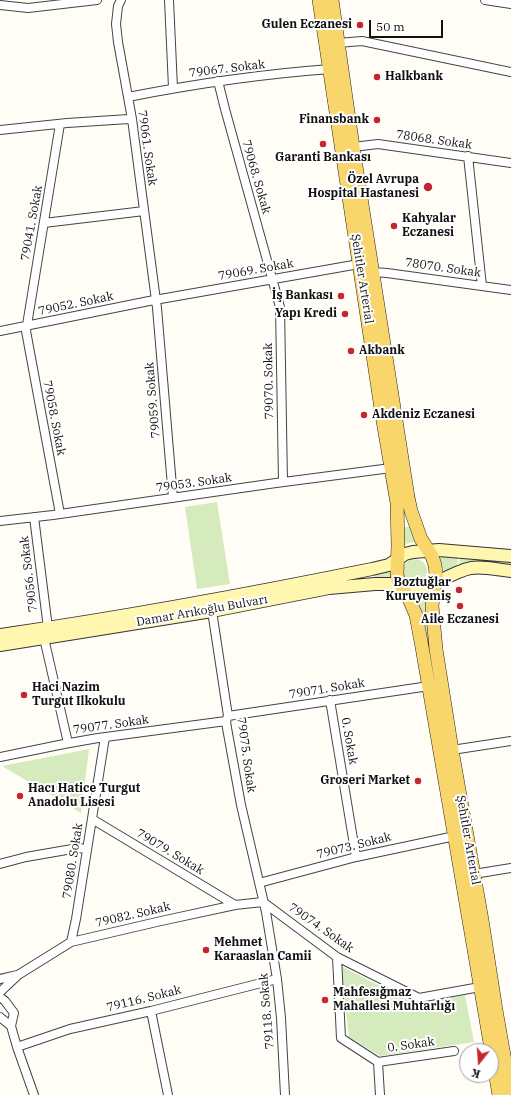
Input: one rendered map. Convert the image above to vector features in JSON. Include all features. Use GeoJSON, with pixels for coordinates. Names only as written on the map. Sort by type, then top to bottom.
{"type":"FeatureCollection","features":[{"type":"Feature","properties":{"kind":"main road","name":"Şehitler Arterial"},"geometry":{"type":"LineString","coordinates":[[320,0],[398,513],[398,559]]}},
{"type":"Feature","properties":{"kind":"main road","name":"Şehitler Arterial"},"geometry":{"type":"LineString","coordinates":[[332,0],[372,272],[408,497],[411,511],[421,539],[428,550]]}},
{"type":"Feature","properties":{"kind":"main road"},"geometry":{"type":"LineString","coordinates":[[428,550],[435,565],[435,584]]}},
{"type":"Feature","properties":{"kind":"main road"},"geometry":{"type":"LineString","coordinates":[[511,556],[439,550],[412,552],[405,554],[398,559],[397,574],[398,580],[404,589],[419,591],[459,571],[472,568],[511,571]]}},
{"type":"Feature","properties":{"kind":"main road","name":"Damar Arıkoğlu Bulvarı"},"geometry":{"type":"LineString","coordinates":[[0,645],[46,633],[204,601],[335,577],[389,565],[398,559]]}},
{"type":"Feature","properties":{"kind":"main road","name":"Damar Arıkoğlu Bulvarı"},"geometry":{"type":"LineString","coordinates":[[0,634],[46,633],[212,611],[329,588],[391,584],[404,589]]}},
{"type":"Feature","properties":{"kind":"main road","name":"Şehitler Arterial"},"geometry":{"type":"LineString","coordinates":[[435,584],[432,606],[436,649],[452,750],[509,1074],[511,1095]]}},
{"type":"Feature","properties":{"kind":"main road","name":"Şehitler Arterial"},"geometry":{"type":"LineString","coordinates":[[404,589],[416,615],[499,1095]]}},
{"type":"Feature","properties":{"kind":"street"},"geometry":{"type":"LineString","coordinates":[[0,6],[97,0]]}},
{"type":"Feature","properties":{"kind":"street","name":"79061. Sokak"},"geometry":{"type":"LineString","coordinates":[[121,0],[118,6],[116,24],[118,42],[132,120],[156,300]]}},
{"type":"Feature","properties":{"kind":"street"},"geometry":{"type":"LineString","coordinates":[[169,0],[173,88]]}},
{"type":"Feature","properties":{"kind":"street"},"geometry":{"type":"LineString","coordinates":[[485,0],[511,4]]}},
{"type":"Feature","properties":{"kind":"street"},"geometry":{"type":"LineString","coordinates":[[338,42],[362,41],[511,72]]}},
{"type":"Feature","properties":{"kind":"street","name":"79067. Sokak"},"geometry":{"type":"LineString","coordinates":[[128,96],[218,81],[330,69]]}},
{"type":"Feature","properties":{"kind":"street","name":"79068. Sokak"},"geometry":{"type":"LineString","coordinates":[[218,81],[272,279]]}},
{"type":"Feature","properties":{"kind":"street"},"geometry":{"type":"LineString","coordinates":[[0,130],[60,124],[132,120]]}},
{"type":"Feature","properties":{"kind":"street","name":"79041. Sokak"},"geometry":{"type":"LineString","coordinates":[[27,326],[60,124]]}},
{"type":"Feature","properties":{"kind":"street","name":"78068. Sokak"},"geometry":{"type":"LineString","coordinates":[[353,147],[378,144],[511,163]]}},
{"type":"Feature","properties":{"kind":"street"},"geometry":{"type":"LineString","coordinates":[[468,156],[482,286]]}},
{"type":"Feature","properties":{"kind":"street"},"geometry":{"type":"LineString","coordinates":[[44,223],[144,211]]}},
{"type":"Feature","properties":{"kind":"street","name":"79069. Sokak"},"geometry":{"type":"LineString","coordinates":[[156,300],[359,264]]}},
{"type":"Feature","properties":{"kind":"street","name":"78070. Sokak"},"geometry":{"type":"LineString","coordinates":[[372,272],[511,290]]}},
{"type":"Feature","properties":{"kind":"street","name":"79070. Sokak"},"geometry":{"type":"LineString","coordinates":[[272,279],[280,307],[283,482]]}},
{"type":"Feature","properties":{"kind":"street","name":"79052. Sokak"},"geometry":{"type":"LineString","coordinates":[[0,331],[156,300]]}},
{"type":"Feature","properties":{"kind":"street","name":"79059. Sokak"},"geometry":{"type":"LineString","coordinates":[[156,300],[173,498]]}},
{"type":"Feature","properties":{"kind":"street","name":"79058. Sokak"},"geometry":{"type":"LineString","coordinates":[[27,326],[26,331],[60,514]]}},
{"type":"Feature","properties":{"kind":"street","name":"79053. Sokak"},"geometry":{"type":"LineString","coordinates":[[0,521],[391,468]]}},
{"type":"Feature","properties":{"kind":"street","name":"79056. Sokak"},"geometry":{"type":"LineString","coordinates":[[34,517],[46,633],[68,743]]}},
{"type":"Feature","properties":{"kind":"street","name":"79075. Sokak"},"geometry":{"type":"LineString","coordinates":[[212,611],[241,805],[263,902]]}},
{"type":"Feature","properties":{"kind":"street","name":"79071. Sokak"},"geometry":{"type":"LineString","coordinates":[[227,718],[330,700],[429,686]]}},
{"type":"Feature","properties":{"kind":"street","name":"0. Sokak"},"geometry":{"type":"LineString","coordinates":[[330,700],[356,857]]}},
{"type":"Feature","properties":{"kind":"street","name":"79077. Sokak"},"geometry":{"type":"LineString","coordinates":[[0,757],[68,743],[227,718]]}},
{"type":"Feature","properties":{"kind":"street","name":"79080. Sokak"},"geometry":{"type":"LineString","coordinates":[[71,942],[105,737]]}},
{"type":"Feature","properties":{"kind":"street"},"geometry":{"type":"LineString","coordinates":[[452,750],[511,741]]}},
{"type":"Feature","properties":{"kind":"street","name":"79079. Sokak"},"geometry":{"type":"LineString","coordinates":[[92,819],[235,905]]}},
{"type":"Feature","properties":{"kind":"street","name":"79073. Sokak"},"geometry":{"type":"LineString","coordinates":[[259,883],[356,857],[455,836]]}},
{"type":"Feature","properties":{"kind":"street"},"geometry":{"type":"LineString","coordinates":[[0,864],[26,857],[78,848],[87,849]]}},
{"type":"Feature","properties":{"kind":"street"},"geometry":{"type":"LineString","coordinates":[[474,874],[511,868]]}},
{"type":"Feature","properties":{"kind":"street","name":"79082. Sokak"},"geometry":{"type":"LineString","coordinates":[[18,975],[71,942],[235,905],[263,902]]}},
{"type":"Feature","properties":{"kind":"street","name":"79074. Sokak"},"geometry":{"type":"LineString","coordinates":[[263,902],[337,956],[419,998],[480,987]]}},
{"type":"Feature","properties":{"kind":"street","name":"79118. Sokak"},"geometry":{"type":"LineString","coordinates":[[263,902],[277,979],[281,1018],[285,1095]]}},
{"type":"Feature","properties":{"kind":"street","name":"0. Sokak"},"geometry":{"type":"LineString","coordinates":[[337,956],[340,1038],[378,1062],[454,1051]]}},
{"type":"Feature","properties":{"kind":"street"},"geometry":{"type":"LineString","coordinates":[[0,979],[18,975]]}},
{"type":"Feature","properties":{"kind":"street"},"geometry":{"type":"LineString","coordinates":[[0,992],[18,975]]}},
{"type":"Feature","properties":{"kind":"street","name":"79116. Sokak"},"geometry":{"type":"LineString","coordinates":[[17,1047],[70,1029],[151,1011],[277,979]]}},
{"type":"Feature","properties":{"kind":"street"},"geometry":{"type":"LineString","coordinates":[[0,997],[14,1013],[11,1026],[34,1095]]}},
{"type":"Feature","properties":{"kind":"street"},"geometry":{"type":"LineString","coordinates":[[151,1011],[168,1095]]}},
{"type":"Feature","properties":{"kind":"street"},"geometry":{"type":"LineString","coordinates":[[0,1017],[11,1026]]}},
{"type":"Feature","properties":{"kind":"street"},"geometry":{"type":"LineString","coordinates":[[378,1062],[380,1095]]}},
{"type":"Feature","properties":{"kind":"green space"},"geometry":{"type":"Polygon","coordinates":[[[217,502],[230,584],[197,589],[185,507],[217,502]]]}},
{"type":"Feature","properties":{"kind":"green space"},"geometry":{"type":"Polygon","coordinates":[[[410,526],[417,542],[404,545],[403,528],[410,526]]]}},
{"type":"Feature","properties":{"kind":"green space"},"geometry":{"type":"Polygon","coordinates":[[[439,555],[458,558],[457,565],[444,572],[439,555]]]}},
{"type":"Feature","properties":{"kind":"green space"},"geometry":{"type":"Polygon","coordinates":[[[460,558],[511,562],[511,564],[474,562],[459,565],[460,558]]]}},
{"type":"Feature","properties":{"kind":"green space"},"geometry":{"type":"Polygon","coordinates":[[[415,559],[423,563],[427,571],[423,579],[415,583],[407,579],[403,571],[407,563],[415,559]]]}},
{"type":"Feature","properties":{"kind":"green space"},"geometry":{"type":"Polygon","coordinates":[[[390,571],[391,579],[375,578],[374,575],[390,571]]]}},
{"type":"Feature","properties":{"kind":"green space"},"geometry":{"type":"Polygon","coordinates":[[[427,596],[427,613],[421,613],[416,600],[427,596]]]}},
{"type":"Feature","properties":{"kind":"green space"},"geometry":{"type":"Polygon","coordinates":[[[428,615],[449,760],[422,616],[428,615]]]}},
{"type":"Feature","properties":{"kind":"green space"},"geometry":{"type":"Polygon","coordinates":[[[89,749],[81,813],[2,766],[89,749]]]}},
{"type":"Feature","properties":{"kind":"green space"},"geometry":{"type":"Polygon","coordinates":[[[341,966],[415,1004],[465,995],[474,1042],[459,1043],[459,1044],[380,1056],[349,1037],[341,966]]]}},
{"type":"Feature","properties":{"kind":"place","name":"Gulen Eczanesi"},"geometry":{"type":"Point","coordinates":[360,25]}},
{"type":"Feature","properties":{"kind":"place","name":"Halkbank"},"geometry":{"type":"Point","coordinates":[377,77]}},
{"type":"Feature","properties":{"kind":"place","name":"Finansbank"},"geometry":{"type":"Point","coordinates":[377,120]}},
{"type":"Feature","properties":{"kind":"place","name":"Garanti Bankası"},"geometry":{"type":"Point","coordinates":[323,144]}},
{"type":"Feature","properties":{"kind":"place","name":"Özel Avrupa Hospital Hastanesi"},"geometry":{"type":"Point","coordinates":[428,187]}},
{"type":"Feature","properties":{"kind":"place","name":"Kahyalar Eczanesi"},"geometry":{"type":"Point","coordinates":[394,226]}},
{"type":"Feature","properties":{"kind":"place","name":"İş Bankası"},"geometry":{"type":"Point","coordinates":[341,296]}},
{"type":"Feature","properties":{"kind":"place","name":"Yapı Kredi"},"geometry":{"type":"Point","coordinates":[345,314]}},
{"type":"Feature","properties":{"kind":"place","name":"Akbank"},"geometry":{"type":"Point","coordinates":[351,351]}},
{"type":"Feature","properties":{"kind":"place","name":"Akdeniz Eczanesi"},"geometry":{"type":"Point","coordinates":[364,415]}},
{"type":"Feature","properties":{"kind":"place","name":"Boztuğlar Kuruyemiş"},"geometry":{"type":"Point","coordinates":[459,590]}},
{"type":"Feature","properties":{"kind":"place","name":"Aile Eczanesi"},"geometry":{"type":"Point","coordinates":[460,606]}},
{"type":"Feature","properties":{"kind":"place","name":"Haci Nazim Turgut Ilkokulu"},"geometry":{"type":"Point","coordinates":[24,695]}},
{"type":"Feature","properties":{"kind":"place","name":"Groseri Market"},"geometry":{"type":"Point","coordinates":[418,781]}},
{"type":"Feature","properties":{"kind":"place","name":"Hacı Hatice Turgut Anadolu Lisesi"},"geometry":{"type":"Point","coordinates":[20,796]}},
{"type":"Feature","properties":{"kind":"place","name":"Mehmet Karaaslan Camii"},"geometry":{"type":"Point","coordinates":[206,950]}},
{"type":"Feature","properties":{"kind":"place","name":"Mahfesığmaz Mahallesi Muhtarlığı"},"geometry":{"type":"Point","coordinates":[325,1000]}}]}
